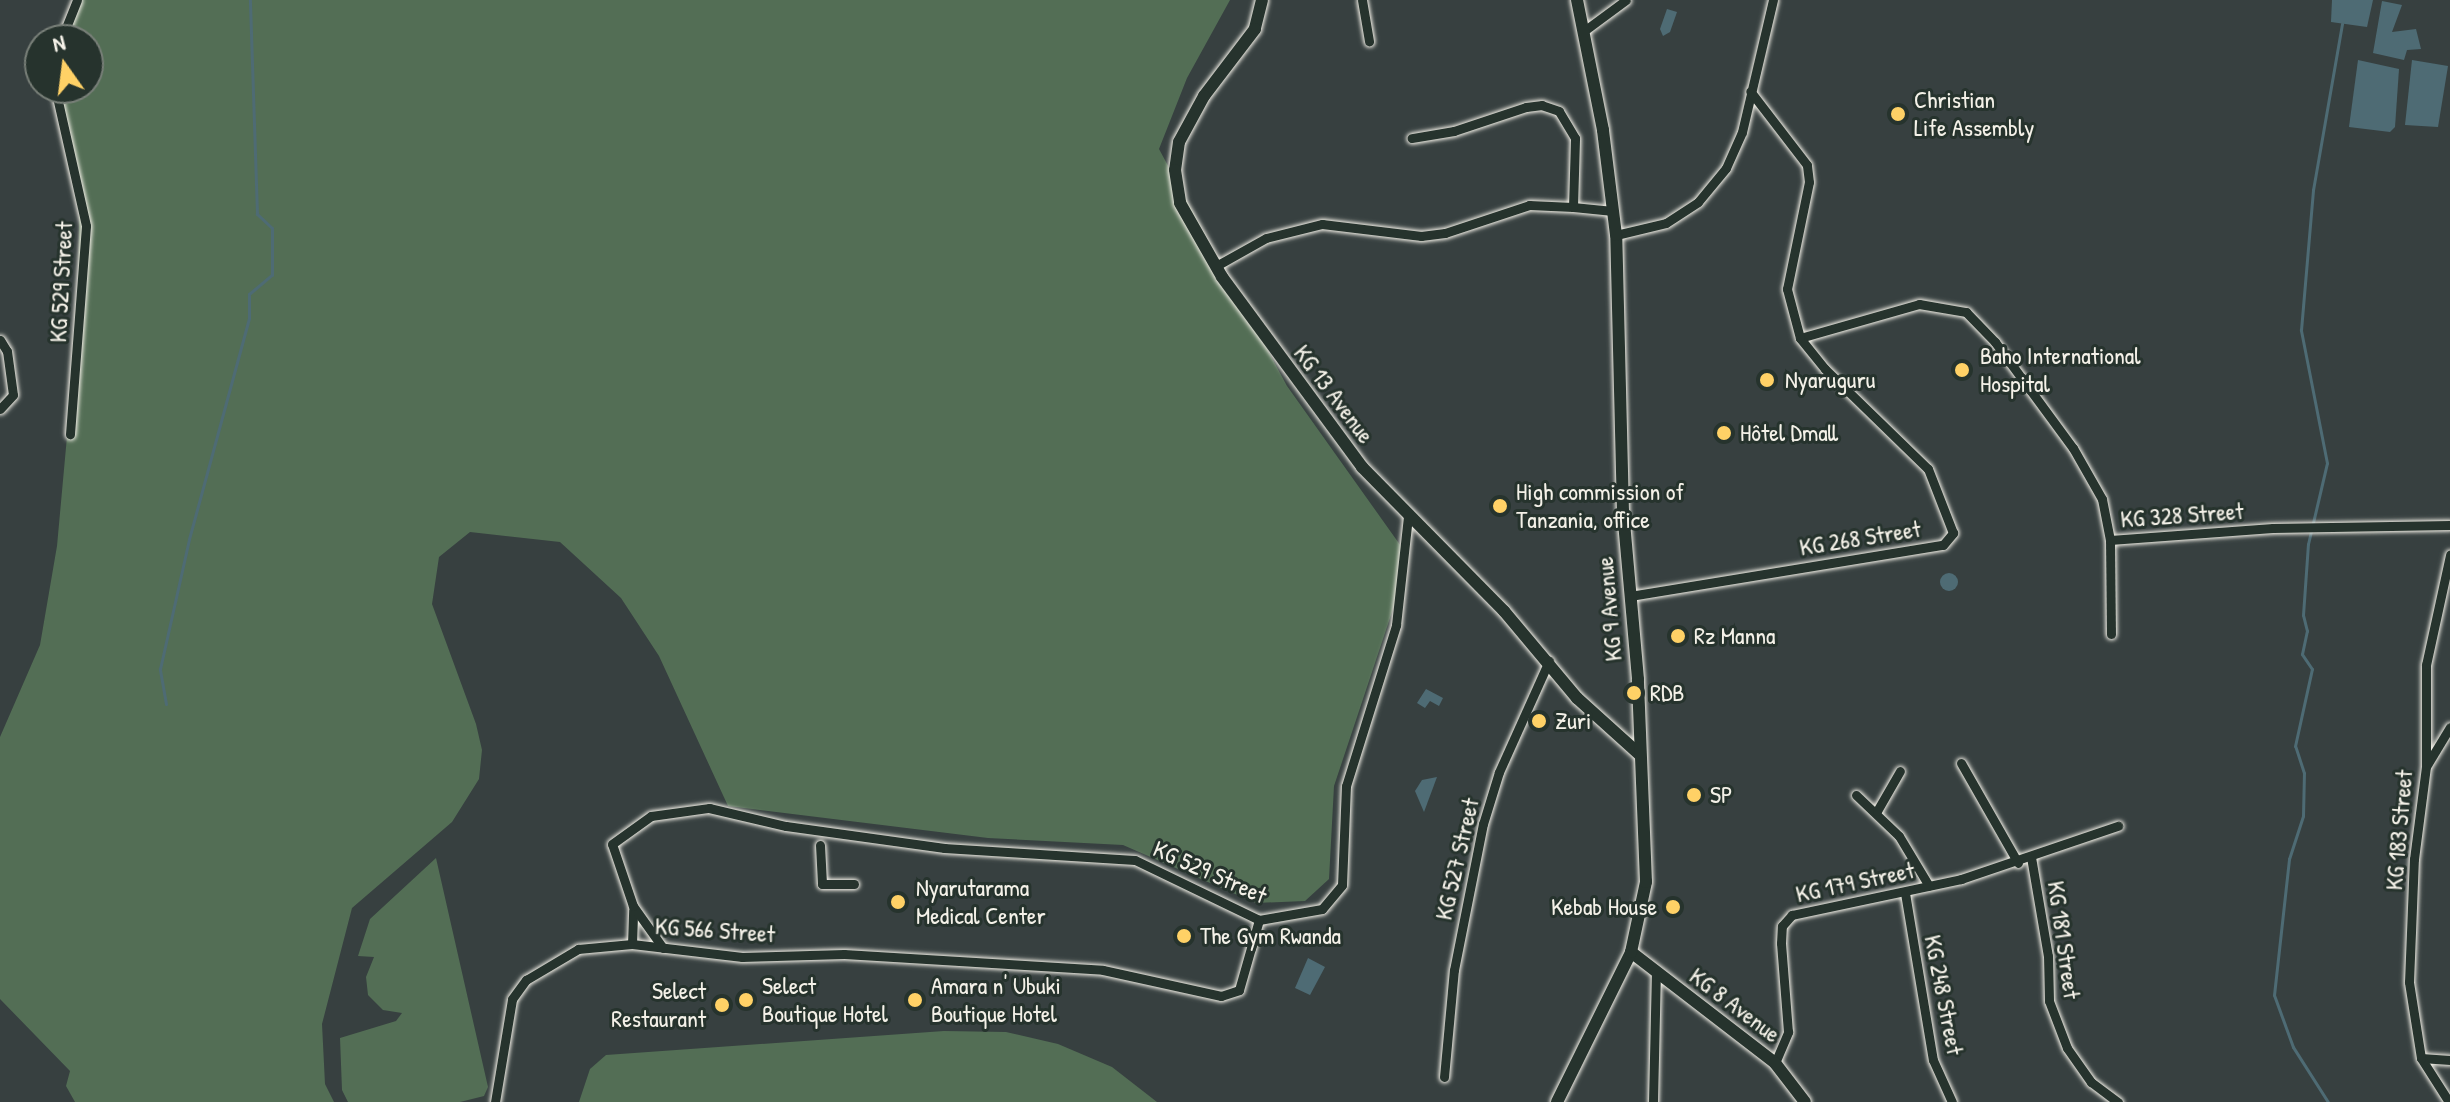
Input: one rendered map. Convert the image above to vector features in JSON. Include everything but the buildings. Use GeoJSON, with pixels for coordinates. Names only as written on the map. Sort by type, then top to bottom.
{"type":"FeatureCollection","features":[{"type":"Feature","properties":{"kind":"street"},"geometry":{"type":"LineString","coordinates":[[67,24],[77,0]]}},
{"type":"Feature","properties":{"kind":"street","name":"KG 13 Avenue"},"geometry":{"type":"LineString","coordinates":[[1262,0],[1255,29],[1204,96],[1179,142],[1175,170],[1180,203],[1216,266],[1311,403],[1408,517],[1549,661],[1577,698],[1639,754]]}},
{"type":"Feature","properties":{"kind":"street"},"geometry":{"type":"LineString","coordinates":[[1362,0],[1369,41]]}},
{"type":"Feature","properties":{"kind":"street","name":"KG 9 Avenue"},"geometry":{"type":"LineString","coordinates":[[1557,1102],[1631,952],[1646,882],[1616,336],[1616,235],[1577,0]]}},
{"type":"Feature","properties":{"kind":"street"},"geometry":{"type":"LineString","coordinates":[[1584,31],[1626,0]]}},
{"type":"Feature","properties":{"kind":"street"},"geometry":{"type":"LineString","coordinates":[[1616,235],[1666,223],[1698,202],[1726,168],[1742,132],[1773,0]]}},
{"type":"Feature","properties":{"kind":"street","name":"KG 268 Street"},"geometry":{"type":"LineString","coordinates":[[1630,596],[1694,589],[1950,541],[1951,522],[1928,469],[1825,369],[1800,338],[1789,309],[1788,270],[1809,182],[1807,165],[1750,91]]}},
{"type":"Feature","properties":{"kind":"street","name":"KG 529 Street"},"geometry":{"type":"LineString","coordinates":[[59,104],[86,226],[70,434]]}},
{"type":"Feature","properties":{"kind":"street"},"geometry":{"type":"LineString","coordinates":[[1412,138],[1454,131],[1526,107],[1542,105],[1559,111],[1575,138],[1573,207]]}},
{"type":"Feature","properties":{"kind":"street"},"geometry":{"type":"LineString","coordinates":[[1216,266],[1266,238],[1322,224],[1421,236],[1445,233],[1529,205],[1613,211]]}},
{"type":"Feature","properties":{"kind":"street","name":"KG 328 Street"},"geometry":{"type":"LineString","coordinates":[[1800,338],[1919,304],[1966,312],[1995,342],[2089,470],[2102,499],[2110,540],[2273,528],[2450,525]]}},
{"type":"Feature","properties":{"kind":"street"},"geometry":{"type":"LineString","coordinates":[[0,340],[7,351],[13,395],[0,409]]}},
{"type":"Feature","properties":{"kind":"street","name":"KG 529 Street"},"geometry":{"type":"LineString","coordinates":[[633,906],[611,853],[616,837],[651,816],[709,808],[723,813],[944,848],[1123,858],[1168,872],[1259,920],[1307,915],[1322,909],[1342,885],[1346,786],[1396,625],[1408,517]]}},
{"type":"Feature","properties":{"kind":"street"},"geometry":{"type":"LineString","coordinates":[[2110,540],[2111,634]]}},
{"type":"Feature","properties":{"kind":"street","name":"KG 183 Street"},"geometry":{"type":"LineString","coordinates":[[2449,1102],[2421,1058],[2409,982],[2414,859],[2426,766],[2426,665],[2450,555]]}},
{"type":"Feature","properties":{"kind":"street","name":"KG 527 Street"},"geometry":{"type":"LineString","coordinates":[[1444,1077],[1454,970],[1483,824],[1499,772],[1549,661]]}},
{"type":"Feature","properties":{"kind":"street"},"geometry":{"type":"LineString","coordinates":[[2426,766],[2450,727]]}},
{"type":"Feature","properties":{"kind":"street"},"geometry":{"type":"LineString","coordinates":[[1961,763],[2018,863]]}},
{"type":"Feature","properties":{"kind":"street"},"geometry":{"type":"LineString","coordinates":[[1877,811],[1900,771]]}},
{"type":"Feature","properties":{"kind":"street"},"geometry":{"type":"LineString","coordinates":[[1856,795],[1877,811],[1899,836],[1929,886]]}},
{"type":"Feature","properties":{"kind":"street","name":"KG 179 Street"},"geometry":{"type":"LineString","coordinates":[[1775,1063],[1788,1032],[1784,921],[1792,915],[1905,893],[2018,863],[2118,826]]}},
{"type":"Feature","properties":{"kind":"street"},"geometry":{"type":"LineString","coordinates":[[820,845],[822,884],[854,884]]}},
{"type":"Feature","properties":{"kind":"street","name":"KG 181 Street"},"geometry":{"type":"LineString","coordinates":[[2031,857],[2048,956],[2049,1001],[2067,1048],[2091,1082],[2118,1102]]}},
{"type":"Feature","properties":{"kind":"street","name":"KG 248 Street"},"geometry":{"type":"LineString","coordinates":[[1905,893],[1933,1060],[1952,1102]]}},
{"type":"Feature","properties":{"kind":"street"},"geometry":{"type":"LineString","coordinates":[[632,944],[633,906]]}},
{"type":"Feature","properties":{"kind":"street"},"geometry":{"type":"LineString","coordinates":[[633,906],[663,948]]}},
{"type":"Feature","properties":{"kind":"street","name":"KG 566 Street"},"geometry":{"type":"LineString","coordinates":[[495,1102],[507,1011],[526,980],[569,952],[632,944],[742,957],[844,954],[1103,970],[1232,995],[1244,979],[1259,920]]}},
{"type":"Feature","properties":{"kind":"street","name":"KG 8 Avenue"},"geometry":{"type":"LineString","coordinates":[[1631,952],[1775,1063],[1805,1102]]}},
{"type":"Feature","properties":{"kind":"street"},"geometry":{"type":"LineString","coordinates":[[1653,1102],[1656,973]]}},
{"type":"Feature","properties":{"kind":"street"},"geometry":{"type":"LineString","coordinates":[[2421,1058],[2450,1060]]}},
{"type":"Feature","properties":{"kind":"green space"},"geometry":{"type":"Polygon","coordinates":[[[78,0],[1230,0],[1187,78],[1159,149],[1287,386],[1403,549],[1396,600],[1334,786],[1329,879],[1305,901],[1256,903],[1123,845],[988,838],[728,806],[659,656],[621,598],[560,542],[470,532],[439,557],[432,604],[476,724],[482,750],[479,779],[452,822],[352,908],[322,1024],[325,1084],[334,1102],[75,1102],[66,1086],[70,1071],[0,999],[0,737],[40,645],[57,546],[78,316],[79,214],[61,104],[104,104],[104,24],[71,24],[78,0]]]}},
{"type":"Feature","properties":{"kind":"green space"},"geometry":{"type":"Polygon","coordinates":[[[436,858],[488,1087],[484,1096],[460,1102],[348,1102],[342,1090],[340,1038],[396,1021],[402,1013],[383,1010],[368,995],[366,977],[374,957],[358,956],[370,919],[436,858]]]}},
{"type":"Feature","properties":{"kind":"green space"},"geometry":{"type":"Polygon","coordinates":[[[944,1031],[1006,1032],[1058,1044],[1112,1067],[1157,1102],[579,1102],[590,1069],[606,1055],[944,1031]]]}},
{"type":"Feature","properties":{"kind":"water"},"geometry":{"type":"Polygon","coordinates":[[[2332,0],[2373,0],[2367,27],[2331,22],[2332,0]]]}},
{"type":"Feature","properties":{"kind":"water"},"geometry":{"type":"Polygon","coordinates":[[[2382,1],[2402,5],[2392,32],[2416,29],[2421,49],[2407,50],[2404,60],[2373,53],[2382,1]]]}},
{"type":"Feature","properties":{"kind":"water"},"geometry":{"type":"Polygon","coordinates":[[[1667,9],[1677,12],[1670,32],[1663,36],[1660,29],[1667,9]]]}},
{"type":"Feature","properties":{"kind":"water"},"geometry":{"type":"Polygon","coordinates":[[[2358,60],[2399,69],[2395,127],[2390,132],[2349,127],[2358,60]]]}},
{"type":"Feature","properties":{"kind":"water"},"geometry":{"type":"Polygon","coordinates":[[[2412,60],[2448,66],[2438,127],[2405,125],[2412,60]]]}},
{"type":"Feature","properties":{"kind":"water"},"geometry":{"type":"Polygon","coordinates":[[[1949,573],[1958,582],[1949,591],[1940,582],[1949,573]]]}},
{"type":"Feature","properties":{"kind":"water"},"geometry":{"type":"Polygon","coordinates":[[[1426,689],[1443,698],[1439,706],[1430,701],[1425,708],[1417,703],[1426,689]]]}},
{"type":"Feature","properties":{"kind":"water"},"geometry":{"type":"Polygon","coordinates":[[[1437,777],[1424,812],[1415,791],[1422,780],[1437,777]]]}},
{"type":"Feature","properties":{"kind":"water"},"geometry":{"type":"Polygon","coordinates":[[[1308,958],[1325,967],[1310,995],[1295,988],[1308,958]]]}},
{"type":"Feature","properties":{"kind":"waterway"},"geometry":{"type":"LineString","coordinates":[[166,704],[160,669],[189,539],[249,318],[249,294],[272,275],[272,228],[257,214],[250,0]]}},
{"type":"Feature","properties":{"kind":"waterway"},"geometry":{"type":"LineString","coordinates":[[2328,1102],[2293,1047],[2274,995],[2289,859],[2303,816],[2304,773],[2295,746],[2312,669],[2302,654],[2307,631],[2303,615],[2308,544],[2327,463],[2301,330],[2313,190],[2342,23]]}},
{"type":"Feature","properties":{"kind":"place","name":"Christian Life Assembly"},"geometry":{"type":"Point","coordinates":[1898,114]}},
{"type":"Feature","properties":{"kind":"place","name":"Baho International Hospital"},"geometry":{"type":"Point","coordinates":[1962,370]}},
{"type":"Feature","properties":{"kind":"place","name":"Nyaruguru"},"geometry":{"type":"Point","coordinates":[1767,380]}},
{"type":"Feature","properties":{"kind":"place","name":"Hôtel Dmall"},"geometry":{"type":"Point","coordinates":[1724,433]}},
{"type":"Feature","properties":{"kind":"place","name":"High commission of Tanzania, office"},"geometry":{"type":"Point","coordinates":[1500,506]}},
{"type":"Feature","properties":{"kind":"place","name":"Rz Manna"},"geometry":{"type":"Point","coordinates":[1678,636]}},
{"type":"Feature","properties":{"kind":"place","name":"RDB"},"geometry":{"type":"Point","coordinates":[1634,693]}},
{"type":"Feature","properties":{"kind":"place","name":"Zuri"},"geometry":{"type":"Point","coordinates":[1539,721]}},
{"type":"Feature","properties":{"kind":"place","name":"SP"},"geometry":{"type":"Point","coordinates":[1694,795]}},
{"type":"Feature","properties":{"kind":"place","name":"Nyarutarama Medical Center"},"geometry":{"type":"Point","coordinates":[898,902]}},
{"type":"Feature","properties":{"kind":"place","name":"Kebab House"},"geometry":{"type":"Point","coordinates":[1673,907]}},
{"type":"Feature","properties":{"kind":"place","name":"The Gym Rwanda"},"geometry":{"type":"Point","coordinates":[1184,936]}},
{"type":"Feature","properties":{"kind":"place","name":"Select Boutique Hotel"},"geometry":{"type":"Point","coordinates":[746,1000]}},
{"type":"Feature","properties":{"kind":"place","name":"Amara n' Ubuki Boutique Hotel"},"geometry":{"type":"Point","coordinates":[915,1000]}},
{"type":"Feature","properties":{"kind":"place","name":"Select Restaurant"},"geometry":{"type":"Point","coordinates":[722,1005]}}]}
